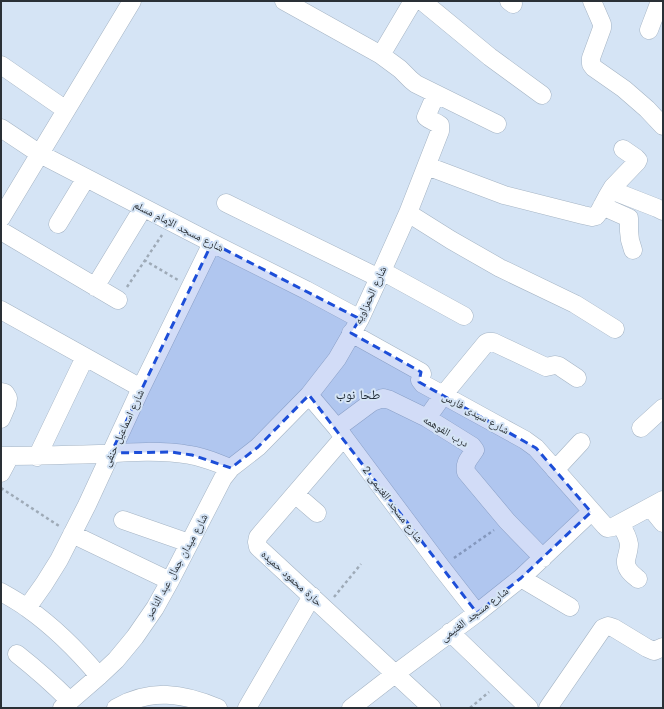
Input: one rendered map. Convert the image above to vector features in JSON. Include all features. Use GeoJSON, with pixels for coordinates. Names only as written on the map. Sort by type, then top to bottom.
{"type":"FeatureCollection","features":[{"type":"Feature","properties":{"kind":"street"},"geometry":{"type":"LineString","coordinates":[[1,218],[132,1]]}},
{"type":"Feature","properties":{"kind":"street"},"geometry":{"type":"LineString","coordinates":[[382,55],[413,1]]}},
{"type":"Feature","properties":{"kind":"street"},"geometry":{"type":"LineString","coordinates":[[422,1],[490,57],[542,95]]}},
{"type":"Feature","properties":{"kind":"street"},"geometry":{"type":"LineString","coordinates":[[592,1],[602,24],[602,28],[591,58],[591,64],[594,68],[624,89],[663,126]]}},
{"type":"Feature","properties":{"kind":"street"},"geometry":{"type":"LineString","coordinates":[[649,30],[660,1]]}},
{"type":"Feature","properties":{"kind":"street"},"geometry":{"type":"LineString","coordinates":[[294,3],[382,55],[416,84],[497,124]]}},
{"type":"Feature","properties":{"kind":"street"},"geometry":{"type":"LineString","coordinates":[[1,65],[66,110]]}},
{"type":"Feature","properties":{"kind":"street","name":"شارع الحمزاويه"},"geometry":{"type":"LineString","coordinates":[[231,468],[258,447],[309,395],[337,359],[356,326],[408,213],[440,131],[440,125],[428,120],[426,117],[436,94]]}},
{"type":"Feature","properties":{"kind":"street","name":"شارع مسجد الإمام مسلم"},"geometry":{"type":"LineString","coordinates":[[1,128],[40,154],[306,290],[356,326]]}},
{"type":"Feature","properties":{"kind":"street"},"geometry":{"type":"LineString","coordinates":[[427,166],[504,196],[592,217],[596,216],[599,212],[618,181],[637,162],[636,158],[623,149]]}},
{"type":"Feature","properties":{"kind":"street"},"geometry":{"type":"LineString","coordinates":[[58,224],[86,178]]}},
{"type":"Feature","properties":{"kind":"street"},"geometry":{"type":"LineString","coordinates":[[607,198],[657,208],[663,211]]}},
{"type":"Feature","properties":{"kind":"street"},"geometry":{"type":"LineString","coordinates":[[607,198],[629,218],[630,240],[633,250]]}},
{"type":"Feature","properties":{"kind":"street"},"geometry":{"type":"LineString","coordinates":[[226,203],[380,274],[464,316]]}},
{"type":"Feature","properties":{"kind":"street"},"geometry":{"type":"LineString","coordinates":[[95,287],[143,208]]}},
{"type":"Feature","properties":{"kind":"street"},"geometry":{"type":"LineString","coordinates":[[408,213],[500,268],[576,304],[615,329]]}},
{"type":"Feature","properties":{"kind":"street"},"geometry":{"type":"LineString","coordinates":[[1,231],[118,300]]}},
{"type":"Feature","properties":{"kind":"street","name":"شارع اسماعيل حنفى"},"geometry":{"type":"LineString","coordinates":[[27,608],[59,560],[87,505],[141,388],[212,243]]}},
{"type":"Feature","properties":{"kind":"street"},"geometry":{"type":"LineString","coordinates":[[1,310],[141,388]]}},
{"type":"Feature","properties":{"kind":"street","name":"شارع سيدى فارس"},"geometry":{"type":"LineString","coordinates":[[356,326],[421,372],[421,382],[525,440],[536,448],[591,512],[607,528],[620,524]]}},
{"type":"Feature","properties":{"kind":"street"},"geometry":{"type":"LineString","coordinates":[[426,418],[444,394],[488,342],[493,342],[546,367],[555,365],[559,366],[577,378]]}},
{"type":"Feature","properties":{"kind":"street"},"geometry":{"type":"LineString","coordinates":[[37,457],[85,357]]}},
{"type":"Feature","properties":{"kind":"street"},"geometry":{"type":"LineString","coordinates":[[1,392],[8,398],[8,405],[1,419]]}},
{"type":"Feature","properties":{"kind":"street","name":"شارع مسجد الغنيمى 2"},"geometry":{"type":"LineString","coordinates":[[309,395],[340,433],[441,567],[478,613]]}},
{"type":"Feature","properties":{"kind":"street","name":"درب الفوهمه"},"geometry":{"type":"LineString","coordinates":[[340,433],[372,402],[383,398],[426,418],[474,448],[475,450],[466,462],[466,472],[507,521],[543,558]]}},
{"type":"Feature","properties":{"kind":"street"},"geometry":{"type":"LineString","coordinates":[[641,428],[661,414]]}},
{"type":"Feature","properties":{"kind":"street","name":"حارة محمود حميده"},"geometry":{"type":"LineString","coordinates":[[340,433],[295,494],[258,537],[258,547],[432,708]]}},
{"type":"Feature","properties":{"kind":"street"},"geometry":{"type":"LineString","coordinates":[[555,470],[580,442]]}},
{"type":"Feature","properties":{"kind":"street"},"geometry":{"type":"LineString","coordinates":[[1,473],[6,456],[37,457],[151,452],[171,452],[192,455],[212,460],[231,468]]}},
{"type":"Feature","properties":{"kind":"street","name":"شارع ميدان جمال عبد الناصر"},"geometry":{"type":"LineString","coordinates":[[66,705],[116,660],[135,637],[155,608],[223,478],[231,468]]}},
{"type":"Feature","properties":{"kind":"street"},"geometry":{"type":"LineString","coordinates":[[295,494],[317,513]]}},
{"type":"Feature","properties":{"kind":"street"},"geometry":{"type":"LineString","coordinates":[[638,578],[629,571],[627,566],[626,560],[628,556],[629,544],[626,533],[620,524],[657,503],[663,523]]}},
{"type":"Feature","properties":{"kind":"street","name":"شارع مسجد الغنيمى"},"geometry":{"type":"LineString","coordinates":[[351,708],[450,632],[478,613],[521,578],[591,512]]}},
{"type":"Feature","properties":{"kind":"street"},"geometry":{"type":"LineString","coordinates":[[123,520],[189,543]]}},
{"type":"Feature","properties":{"kind":"street"},"geometry":{"type":"LineString","coordinates":[[72,534],[170,581]]}},
{"type":"Feature","properties":{"kind":"street"},"geometry":{"type":"LineString","coordinates":[[521,578],[570,607]]}},
{"type":"Feature","properties":{"kind":"street"},"geometry":{"type":"LineString","coordinates":[[1,592],[27,608],[53,629],[99,676]]}},
{"type":"Feature","properties":{"kind":"street"},"geometry":{"type":"LineString","coordinates":[[247,708],[319,602]]}},
{"type":"Feature","properties":{"kind":"street"},"geometry":{"type":"LineString","coordinates":[[548,708],[603,628],[608,626],[614,628],[647,648],[654,650],[663,647]]}},
{"type":"Feature","properties":{"kind":"street"},"geometry":{"type":"LineString","coordinates":[[450,632],[529,708]]}},
{"type":"Feature","properties":{"kind":"street"},"geometry":{"type":"LineString","coordinates":[[17,654],[36,668],[53,684],[66,705]]}},
{"type":"Feature","properties":{"kind":"street"},"geometry":{"type":"LineString","coordinates":[[116,708],[135,699],[156,694],[178,696],[199,704],[218,708]]}},
{"type":"Feature","properties":{"kind":"path"},"geometry":{"type":"LineString","coordinates":[[118,300],[171,222]]}},
{"type":"Feature","properties":{"kind":"path"},"geometry":{"type":"LineString","coordinates":[[144,260],[190,287]]}},
{"type":"Feature","properties":{"kind":"path"},"geometry":{"type":"LineString","coordinates":[[1,488],[72,534]]}},
{"type":"Feature","properties":{"kind":"path"},"geometry":{"type":"LineString","coordinates":[[441,567],[507,521]]}},
{"type":"Feature","properties":{"kind":"path"},"geometry":{"type":"LineString","coordinates":[[319,602],[361,564]]}},
{"type":"Feature","properties":{"kind":"path"},"geometry":{"type":"LineString","coordinates":[[470,708],[502,682]]}},
{"type":"Feature","properties":{"kind":"highlighted area"},"geometry":{"type":"Polygon","coordinates":[[[212,243],[360,319],[351,333],[421,372],[419,382],[536,448],[591,512],[521,578],[477,613],[309,395],[258,447],[231,468],[192,455],[171,452],[111,453],[212,243]]]}},
{"type":"Feature","properties":{"kind":"district","name":"طحا نوب"},"geometry":{"type":"Point","coordinates":[358,394]}}]}
